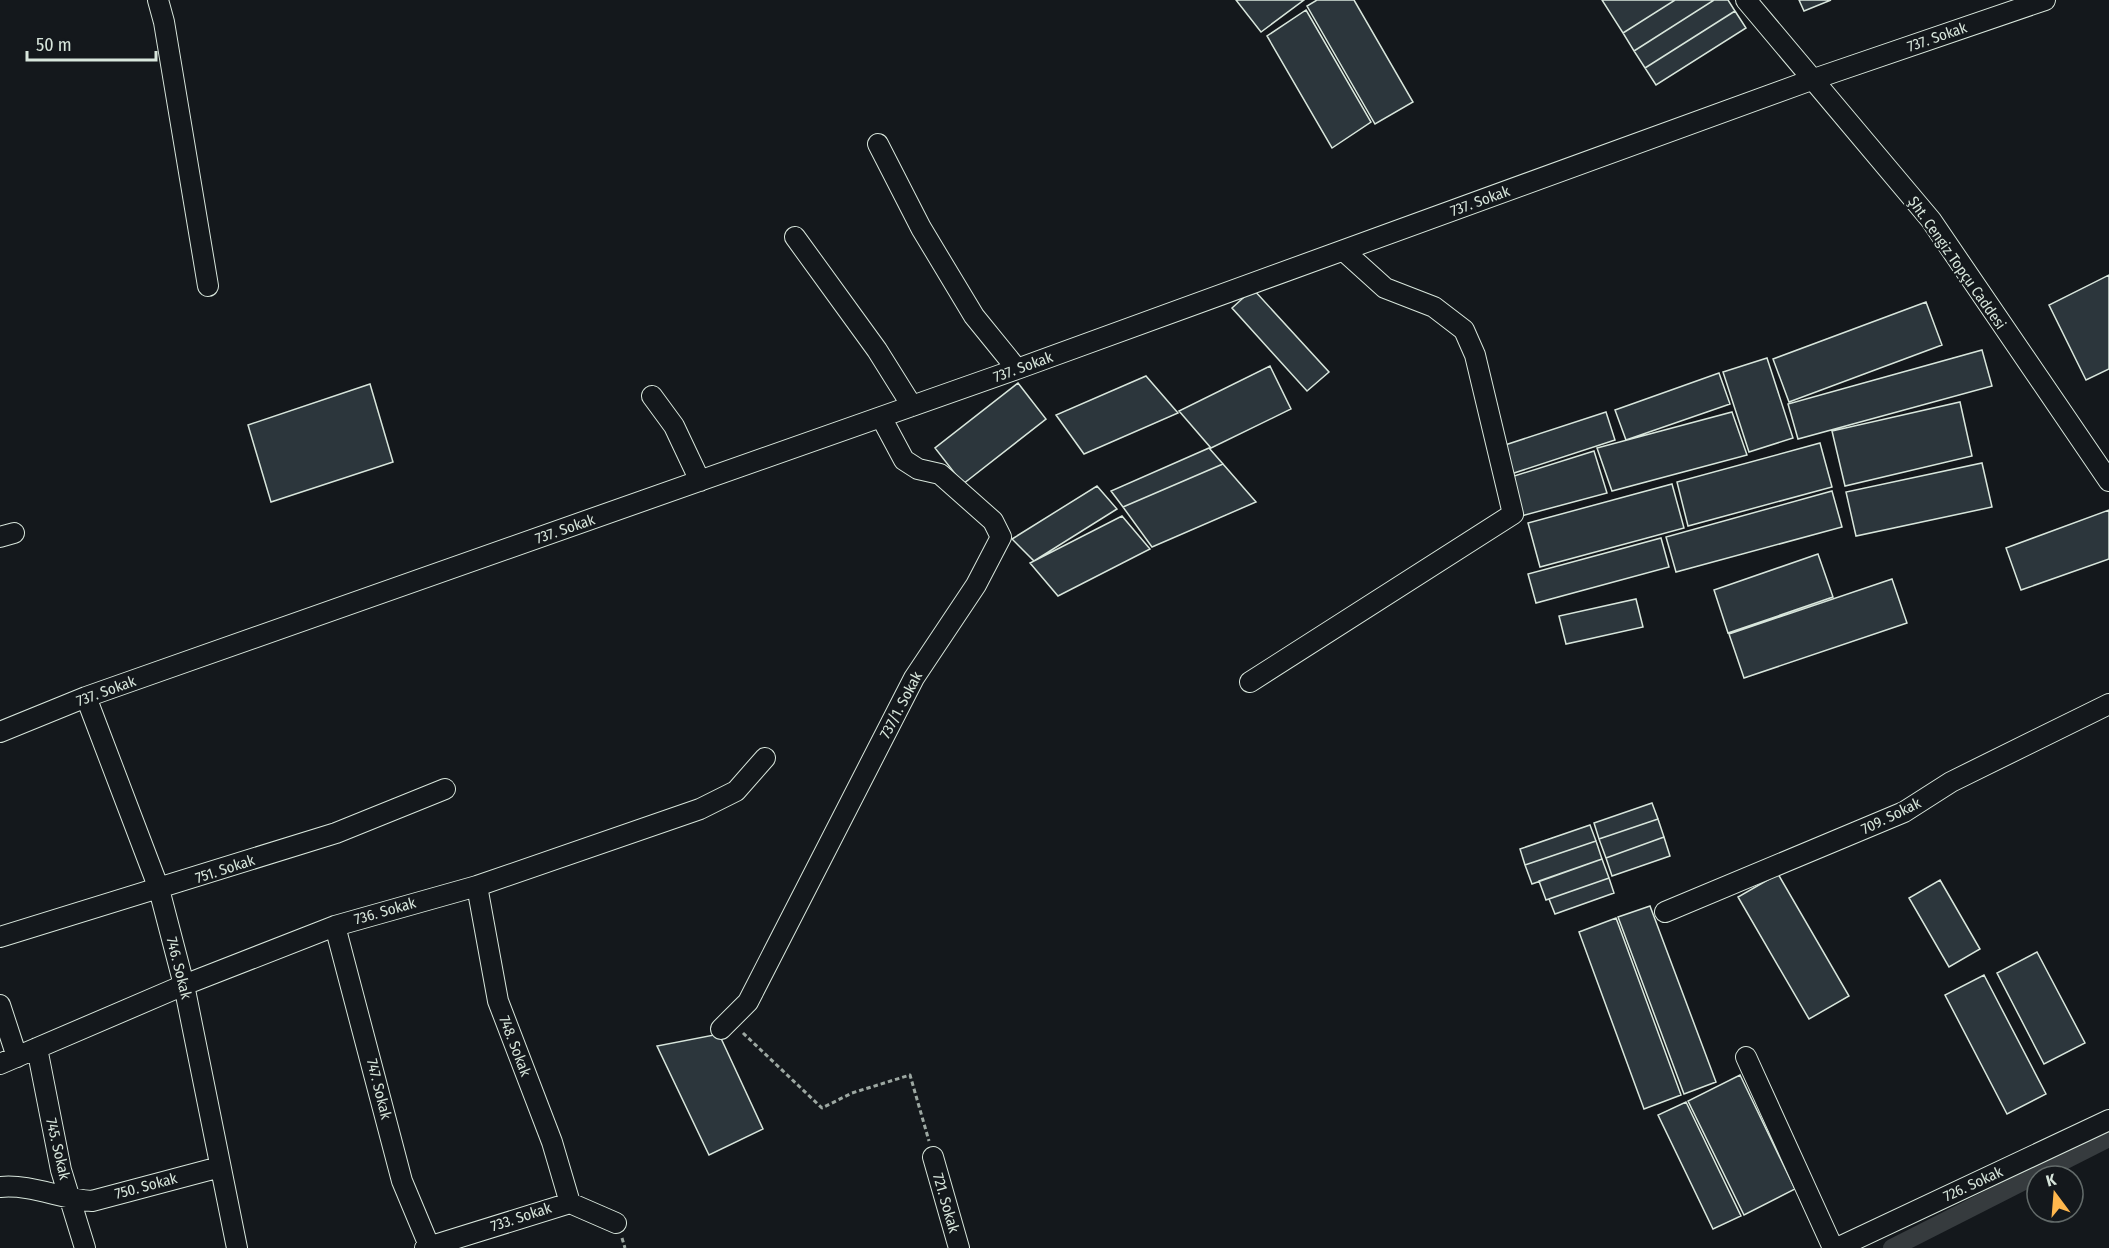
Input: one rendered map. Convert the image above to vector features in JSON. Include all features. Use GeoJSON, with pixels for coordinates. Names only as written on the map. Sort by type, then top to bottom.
{"type":"FeatureCollection","features":[{"type":"Feature","properties":{"kind":"street"},"geometry":{"type":"LineString","coordinates":[[158,0],[164,22],[208,286]]}},
{"type":"Feature","properties":{"kind":"street","name":"Şht. Cengiz Topçu Caddesi"},"geometry":{"type":"LineString","coordinates":[[1746,0],[1931,220],[2109,481]]}},
{"type":"Feature","properties":{"kind":"street","name":"737. Sokak"},"geometry":{"type":"LineString","coordinates":[[0,732],[86,697],[1017,369],[1814,79],[2045,0]]}},
{"type":"Feature","properties":{"kind":"street"},"geometry":{"type":"LineString","coordinates":[[878,144],[921,228],[974,316],[1017,369]]}},
{"type":"Feature","properties":{"kind":"street"},"geometry":{"type":"LineString","coordinates":[[795,237],[878,350],[912,406]]}},
{"type":"Feature","properties":{"kind":"street"},"geometry":{"type":"LineString","coordinates":[[1250,682],[1513,514],[1475,355],[1464,330],[1434,308],[1385,288],[1344,251]]}},
{"type":"Feature","properties":{"kind":"street"},"geometry":{"type":"LineString","coordinates":[[652,396],[674,426],[700,481]]}},
{"type":"Feature","properties":{"kind":"street","name":"737/1. Sokak"},"geometry":{"type":"LineString","coordinates":[[725,1025],[748,1002],[914,678],[976,585],[1001,537],[993,521],[940,474],[918,470],[904,460],[881,417]]}},
{"type":"Feature","properties":{"kind":"street","name":"746. Sokak"},"geometry":{"type":"LineString","coordinates":[[86,697],[159,889],[184,985],[237,1248]]}},
{"type":"Feature","properties":{"kind":"street","name":"709. Sokak"},"geometry":{"type":"LineString","coordinates":[[1665,912],[1904,812],[1951,782],[2109,704]]}},
{"type":"Feature","properties":{"kind":"street","name":"736. Sokak"},"geometry":{"type":"LineString","coordinates":[[8,1061],[184,985],[335,926],[477,886],[700,809],[736,791],[765,758]]}},
{"type":"Feature","properties":{"kind":"street","name":"751. Sokak"},"geometry":{"type":"LineString","coordinates":[[0,937],[336,833],[445,789]]}},
{"type":"Feature","properties":{"kind":"street","name":"748. Sokak"},"geometry":{"type":"LineString","coordinates":[[477,886],[498,1002],[552,1142],[570,1203]]}},
{"type":"Feature","properties":{"kind":"street","name":"747. Sokak"},"geometry":{"type":"LineString","coordinates":[[335,926],[402,1181],[428,1248]]}},
{"type":"Feature","properties":{"kind":"street"},"geometry":{"type":"LineString","coordinates":[[0,1005],[8,1061]]}},
{"type":"Feature","properties":{"kind":"street","name":"745. Sokak"},"geometry":{"type":"LineString","coordinates":[[37,1048],[61,1170],[85,1248]]}},
{"type":"Feature","properties":{"kind":"street"},"geometry":{"type":"LineString","coordinates":[[1746,1058],[1835,1248]]}},
{"type":"Feature","properties":{"kind":"street","name":"726. Sokak"},"geometry":{"type":"LineString","coordinates":[[1835,1248],[2109,1120]]}},
{"type":"Feature","properties":{"kind":"street","name":"721. Sokak"},"geometry":{"type":"LineString","coordinates":[[933,1157],[959,1248]]}},
{"type":"Feature","properties":{"kind":"street","name":"750. Sokak"},"geometry":{"type":"LineString","coordinates":[[0,1187],[21,1185],[72,1200],[92,1201],[220,1167]]}},
{"type":"Feature","properties":{"kind":"street","name":"733. Sokak"},"geometry":{"type":"LineString","coordinates":[[428,1248],[570,1203],[616,1222]]}},
{"type":"Feature","properties":{"kind":"path"},"geometry":{"type":"LineString","coordinates":[[725,1025],[784,1069],[822,1108],[852,1093],[910,1075],[933,1157]]}},
{"type":"Feature","properties":{"kind":"building"},"geometry":{"type":"Polygon","coordinates":[[[1236,0],[1304,0],[1261,32],[1236,0]]]}},
{"type":"Feature","properties":{"kind":"building"},"geometry":{"type":"Polygon","coordinates":[[[1317,0],[1354,0],[1413,102],[1375,124],[1307,6],[1317,0]]]}},
{"type":"Feature","properties":{"kind":"building"},"geometry":{"type":"Polygon","coordinates":[[[1602,0],[1675,0],[1623,33],[1602,0]]]}},
{"type":"Feature","properties":{"kind":"building"},"geometry":{"type":"Polygon","coordinates":[[[1675,0],[1714,0],[1634,51],[1623,33],[1675,0]]]}},
{"type":"Feature","properties":{"kind":"building"},"geometry":{"type":"Polygon","coordinates":[[[1714,0],[1728,0],[1735,11],[1645,68],[1634,51],[1714,0]]]}},
{"type":"Feature","properties":{"kind":"building"},"geometry":{"type":"Polygon","coordinates":[[[1799,0],[1831,0],[1804,11],[1799,0]]]}},
{"type":"Feature","properties":{"kind":"building"},"geometry":{"type":"Polygon","coordinates":[[[1306,10],[1371,122],[1332,148],[1267,36],[1306,10]]]}},
{"type":"Feature","properties":{"kind":"building"},"geometry":{"type":"Polygon","coordinates":[[[1735,11],[1746,28],[1656,85],[1645,68],[1735,11]]]}},
{"type":"Feature","properties":{"kind":"building"},"geometry":{"type":"Polygon","coordinates":[[[2109,275],[2109,369],[2086,380],[2049,305],[2109,275]]]}},
{"type":"Feature","properties":{"kind":"building"},"geometry":{"type":"Polygon","coordinates":[[[1253,289],[1329,372],[1307,391],[1232,308],[1253,289]]]}},
{"type":"Feature","properties":{"kind":"building"},"geometry":{"type":"Polygon","coordinates":[[[1926,302],[1942,345],[1789,402],[1773,359],[1926,302]]]}},
{"type":"Feature","properties":{"kind":"building"},"geometry":{"type":"Polygon","coordinates":[[[1982,350],[1992,386],[1798,439],[1788,404],[1982,350]]]}},
{"type":"Feature","properties":{"kind":"building"},"geometry":{"type":"Polygon","coordinates":[[[1767,358],[1793,438],[1749,452],[1723,372],[1767,358]]]}},
{"type":"Feature","properties":{"kind":"building"},"geometry":{"type":"Polygon","coordinates":[[[1270,366],[1291,409],[1211,448],[1179,411],[1270,366]]]}},
{"type":"Feature","properties":{"kind":"building"},"geometry":{"type":"Polygon","coordinates":[[[1719,373],[1730,404],[1626,440],[1615,410],[1719,373]]]}},
{"type":"Feature","properties":{"kind":"building"},"geometry":{"type":"Polygon","coordinates":[[[1146,376],[1178,413],[1084,454],[1056,415],[1146,376]]]}},
{"type":"Feature","properties":{"kind":"building"},"geometry":{"type":"Polygon","coordinates":[[[1018,383],[1046,419],[963,484],[935,448],[1018,383]]]}},
{"type":"Feature","properties":{"kind":"building"},"geometry":{"type":"Polygon","coordinates":[[[370,384],[393,462],[271,502],[248,425],[370,384]]]}},
{"type":"Feature","properties":{"kind":"building"},"geometry":{"type":"Polygon","coordinates":[[[1960,402],[1972,456],[1845,486],[1832,431],[1960,402]]]}},
{"type":"Feature","properties":{"kind":"building"},"geometry":{"type":"Polygon","coordinates":[[[1606,412],[1615,440],[1511,474],[1502,446],[1606,412]]]}},
{"type":"Feature","properties":{"kind":"building"},"geometry":{"type":"Polygon","coordinates":[[[1732,412],[1747,455],[1612,491],[1597,448],[1732,412]]]}},
{"type":"Feature","properties":{"kind":"building"},"geometry":{"type":"Polygon","coordinates":[[[1820,443],[1832,487],[1688,526],[1677,482],[1820,443]]]}},
{"type":"Feature","properties":{"kind":"building"},"geometry":{"type":"Polygon","coordinates":[[[1209,448],[1223,464],[1123,507],[1111,491],[1209,448]]]}},
{"type":"Feature","properties":{"kind":"building"},"geometry":{"type":"Polygon","coordinates":[[[1594,451],[1607,493],[1521,516],[1511,477],[1594,451]]]}},
{"type":"Feature","properties":{"kind":"building"},"geometry":{"type":"Polygon","coordinates":[[[1982,463],[1992,507],[1856,536],[1846,492],[1982,463]]]}},
{"type":"Feature","properties":{"kind":"building"},"geometry":{"type":"Polygon","coordinates":[[[1223,464],[1256,502],[1152,547],[1123,507],[1223,464]]]}},
{"type":"Feature","properties":{"kind":"building"},"geometry":{"type":"Polygon","coordinates":[[[1672,484],[1684,528],[1540,567],[1528,523],[1672,484]]]}},
{"type":"Feature","properties":{"kind":"building"},"geometry":{"type":"Polygon","coordinates":[[[1097,486],[1117,509],[1034,561],[1012,539],[1097,486]]]}},
{"type":"Feature","properties":{"kind":"building"},"geometry":{"type":"Polygon","coordinates":[[[1832,491],[1842,527],[1676,572],[1666,537],[1832,491]]]}},
{"type":"Feature","properties":{"kind":"building"},"geometry":{"type":"Polygon","coordinates":[[[2109,510],[2109,559],[2021,590],[2006,548],[2109,510]]]}},
{"type":"Feature","properties":{"kind":"building"},"geometry":{"type":"Polygon","coordinates":[[[1122,516],[1150,549],[1058,596],[1030,563],[1122,516]]]}},
{"type":"Feature","properties":{"kind":"building"},"geometry":{"type":"Polygon","coordinates":[[[1661,538],[1669,567],[1536,603],[1528,574],[1661,538]]]}},
{"type":"Feature","properties":{"kind":"building"},"geometry":{"type":"Polygon","coordinates":[[[1818,554],[1833,597],[1728,633],[1714,590],[1818,554]]]}},
{"type":"Feature","properties":{"kind":"building"},"geometry":{"type":"Polygon","coordinates":[[[1892,579],[1907,623],[1744,678],[1729,634],[1892,579]]]}},
{"type":"Feature","properties":{"kind":"building"},"geometry":{"type":"Polygon","coordinates":[[[1636,599],[1643,627],[1566,644],[1559,616],[1636,599]]]}},
{"type":"Feature","properties":{"kind":"building"},"geometry":{"type":"Polygon","coordinates":[[[1652,803],[1658,819],[1599,839],[1594,823],[1652,803]]]}},
{"type":"Feature","properties":{"kind":"building"},"geometry":{"type":"Polygon","coordinates":[[[1658,819],[1664,837],[1606,858],[1599,839],[1658,819]]]}},
{"type":"Feature","properties":{"kind":"building"},"geometry":{"type":"Polygon","coordinates":[[[1590,825],[1596,841],[1525,865],[1520,849],[1590,825]]]}},
{"type":"Feature","properties":{"kind":"building"},"geometry":{"type":"Polygon","coordinates":[[[1664,837],[1670,856],[1612,876],[1606,858],[1664,837]]]}},
{"type":"Feature","properties":{"kind":"building"},"geometry":{"type":"Polygon","coordinates":[[[1596,841],[1602,859],[1532,884],[1525,865],[1596,841]]]}},
{"type":"Feature","properties":{"kind":"building"},"geometry":{"type":"Polygon","coordinates":[[[1602,859],[1609,878],[1546,900],[1539,881],[1602,859]]]}},
{"type":"Feature","properties":{"kind":"building"},"geometry":{"type":"Polygon","coordinates":[[[1778,874],[1849,996],[1809,1019],[1738,897],[1778,874]]]}},
{"type":"Feature","properties":{"kind":"building"},"geometry":{"type":"Polygon","coordinates":[[[1609,878],[1614,893],[1555,914],[1549,899],[1609,878]]]}},
{"type":"Feature","properties":{"kind":"building"},"geometry":{"type":"Polygon","coordinates":[[[1940,880],[1980,949],[1949,967],[1909,898],[1940,880]]]}},
{"type":"Feature","properties":{"kind":"building"},"geometry":{"type":"Polygon","coordinates":[[[1650,906],[1716,1082],[1684,1094],[1618,917],[1650,906]]]}},
{"type":"Feature","properties":{"kind":"building"},"geometry":{"type":"Polygon","coordinates":[[[1616,918],[1681,1095],[1644,1109],[1579,932],[1616,918]]]}},
{"type":"Feature","properties":{"kind":"building"},"geometry":{"type":"Polygon","coordinates":[[[2037,952],[2085,1043],[2044,1064],[1997,973],[2037,952]]]}},
{"type":"Feature","properties":{"kind":"building"},"geometry":{"type":"Polygon","coordinates":[[[1984,975],[2046,1094],[2007,1114],[1945,995],[1984,975]]]}},
{"type":"Feature","properties":{"kind":"building"},"geometry":{"type":"Polygon","coordinates":[[[719,1034],[763,1129],[709,1155],[657,1046],[719,1034]]]}},
{"type":"Feature","properties":{"kind":"building"},"geometry":{"type":"Polygon","coordinates":[[[1740,1075],[1795,1189],[1744,1215],[1688,1101],[1740,1075]]]}},
{"type":"Feature","properties":{"kind":"building"},"geometry":{"type":"Polygon","coordinates":[[[1686,1102],[1741,1216],[1713,1229],[1658,1115],[1686,1102]]]}},
{"type":"Feature","properties":{"kind":"waterway"},"geometry":{"type":"LineString","coordinates":[[1892,1248],[2109,1138]]}}]}
